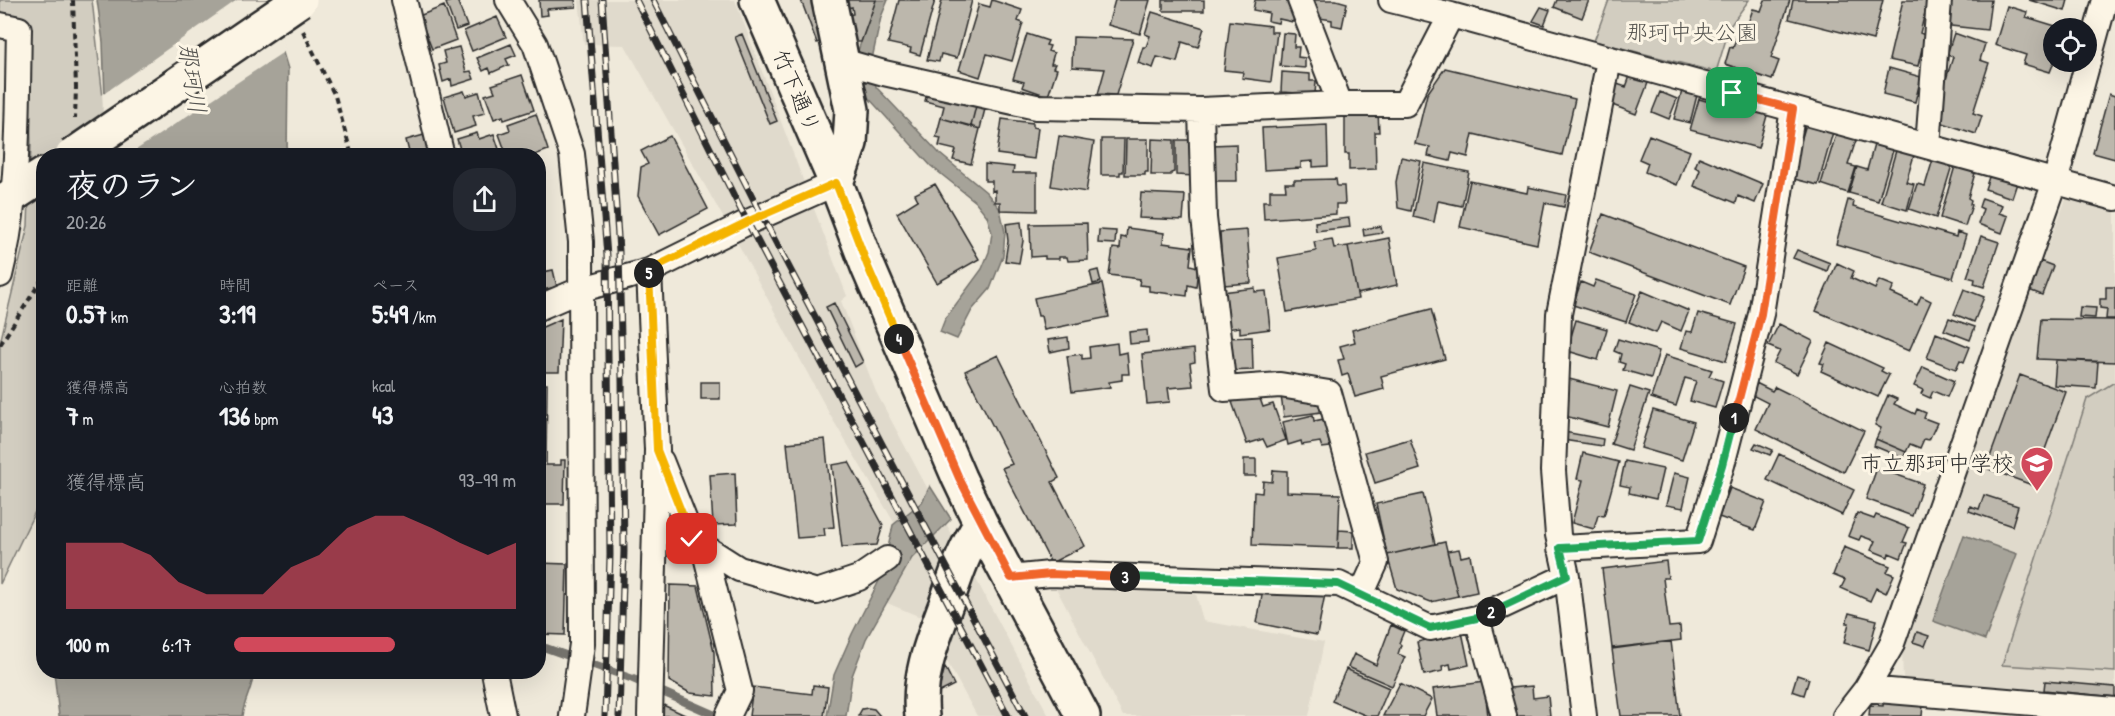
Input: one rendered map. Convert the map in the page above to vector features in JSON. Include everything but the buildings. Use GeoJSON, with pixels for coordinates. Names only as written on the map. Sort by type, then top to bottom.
{"type":"FeatureCollection","features":[{"type":"Feature","properties":{"kind":"main road","name":"竹下通り"},"geometry":{"type":"LineString","coordinates":[[757,0],[836,183],[872,278],[959,478],[1083,716]]}},
{"type":"Feature","properties":{"kind":"main road"},"geometry":{"type":"LineString","coordinates":[[829,0],[850,63],[852,110],[850,143],[836,183]]}},
{"type":"Feature","properties":{"kind":"main road"},"geometry":{"type":"LineString","coordinates":[[85,148],[300,13]]}},
{"type":"Feature","properties":{"kind":"main road"},"geometry":{"type":"LineString","coordinates":[[922,716],[923,672],[939,621],[968,544],[981,524]]}},
{"type":"Feature","properties":{"kind":"street"},"geometry":{"type":"LineString","coordinates":[[404,0],[440,148]]}},
{"type":"Feature","properties":{"kind":"street"},"geometry":{"type":"LineString","coordinates":[[508,0],[535,44],[572,154],[581,242],[582,644],[572,716]]}},
{"type":"Feature","properties":{"kind":"street"},"geometry":{"type":"LineString","coordinates":[[1300,0],[1340,104]]}},
{"type":"Feature","properties":{"kind":"street"},"geometry":{"type":"LineString","coordinates":[[1391,0],[2115,198]]}},
{"type":"Feature","properties":{"kind":"street"},"geometry":{"type":"LineString","coordinates":[[1928,146],[1939,0]]}},
{"type":"Feature","properties":{"kind":"street"},"geometry":{"type":"LineString","coordinates":[[1845,716],[1866,689],[1891,646],[2055,182],[2105,0]]}},
{"type":"Feature","properties":{"kind":"street"},"geometry":{"type":"LineString","coordinates":[[850,63],[884,73],[1036,107],[1201,110],[1340,104],[1405,104],[1451,15]]}},
{"type":"Feature","properties":{"kind":"street"},"geometry":{"type":"LineString","coordinates":[[0,25],[19,29],[22,189],[0,275]]}},
{"type":"Feature","properties":{"kind":"street"},"geometry":{"type":"LineString","coordinates":[[1584,716],[1567,576],[1560,548],[1553,471],[1559,314],[1609,60]]}},
{"type":"Feature","properties":{"kind":"street"},"geometry":{"type":"LineString","coordinates":[[1560,548],[1698,541],[1722,465],[1761,314],[1793,109]]}},
{"type":"Feature","properties":{"kind":"street"},"geometry":{"type":"LineString","coordinates":[[1201,110],[1204,218],[1224,389],[1280,385],[1329,393],[1376,562],[1361,595]]}},
{"type":"Feature","properties":{"kind":"street"},"geometry":{"type":"LineString","coordinates":[[546,305],[582,289],[649,270],[747,222],[836,183]]}},
{"type":"Feature","properties":{"kind":"street"},"geometry":{"type":"LineString","coordinates":[[649,270],[657,450],[650,716]]}},
{"type":"Feature","properties":{"kind":"street"},"geometry":{"type":"LineString","coordinates":[[657,450],[692,539],[739,569],[817,592],[860,578],[887,559]]}},
{"type":"Feature","properties":{"kind":"street"},"geometry":{"type":"LineString","coordinates":[[704,548],[740,691],[728,716]]}},
{"type":"Feature","properties":{"kind":"street"},"geometry":{"type":"LineString","coordinates":[[1011,578],[1050,574],[1338,584],[1430,628],[1477,618],[1567,576]]}},
{"type":"Feature","properties":{"kind":"street"},"geometry":{"type":"LineString","coordinates":[[1477,618],[1504,716]]}},
{"type":"Feature","properties":{"kind":"street"},"geometry":{"type":"LineString","coordinates":[[495,679],[503,716]]}},
{"type":"Feature","properties":{"kind":"street"},"geometry":{"type":"LineString","coordinates":[[1866,689],[2115,710]]}},
{"type":"Feature","properties":{"kind":"path"},"geometry":{"type":"LineString","coordinates":[[73,0],[75,121]]}},
{"type":"Feature","properties":{"kind":"path"},"geometry":{"type":"LineString","coordinates":[[300,13],[335,96],[350,148]]}},
{"type":"Feature","properties":{"kind":"path"},"geometry":{"type":"LineString","coordinates":[[0,345],[36,289]]}},
{"type":"Feature","properties":{"kind":"shaded area"},"geometry":{"type":"Polygon","coordinates":[[[579,0],[735,0],[847,296],[841,301],[876,392],[1049,716],[977,716],[923,618],[887,603],[910,549],[830,415],[736,240],[625,45],[584,44],[579,0]]]}},
{"type":"Feature","properties":{"kind":"shaded area","name":"市立那珂中学校"},"geometry":{"type":"Polygon","coordinates":[[[2066,199],[2115,210],[2115,698],[1903,680],[1902,650],[2015,333],[2066,199]]]}},
{"type":"Feature","properties":{"kind":"shaded area"},"geometry":{"type":"Polygon","coordinates":[[[1056,588],[1196,594],[1203,621],[1324,642],[1309,716],[1123,716],[1056,588]]]}},
{"type":"Feature","properties":{"kind":"green space"},"geometry":{"type":"Polygon","coordinates":[[[0,0],[92,0],[103,98],[106,148],[36,148],[36,509],[0,584],[0,343],[28,226],[31,145],[28,24],[0,18],[0,0]]]}},
{"type":"Feature","properties":{"kind":"green space","name":"那珂中央公園"},"geometry":{"type":"Polygon","coordinates":[[[1609,0],[1749,0],[1730,26],[1716,72],[1594,41],[1609,0]]]}},
{"type":"Feature","properties":{"kind":"green space"},"geometry":{"type":"Polygon","coordinates":[[[2115,383],[2115,672],[2002,665],[2087,399],[2115,383]]]}},
{"type":"Feature","properties":{"kind":"water","name":"那珂川"},"geometry":{"type":"Polygon","coordinates":[[[97,0],[267,0],[288,69],[287,148],[107,148],[103,42],[97,0]]]}},
{"type":"Feature","properties":{"kind":"water"},"geometry":{"type":"Polygon","coordinates":[[[876,0],[888,0],[881,17],[872,59],[876,87],[940,154],[986,192],[1000,209],[1005,232],[1003,256],[990,289],[972,310],[957,339],[940,332],[945,319],[982,269],[989,252],[992,233],[987,216],[976,202],[931,166],[864,93],[856,56],[876,0]]]}},
{"type":"Feature","properties":{"kind":"water"},"geometry":{"type":"Polygon","coordinates":[[[930,486],[951,519],[912,558],[866,639],[852,676],[846,716],[827,716],[834,675],[882,575],[893,525],[922,502],[930,486]]]}},
{"type":"Feature","properties":{"kind":"water"},"geometry":{"type":"Polygon","coordinates":[[[1964,535],[2017,554],[1985,640],[1933,621],[1964,535]]]}},
{"type":"Feature","properties":{"kind":"water"},"geometry":{"type":"Polygon","coordinates":[[[55,679],[253,679],[242,716],[59,716],[55,679]]]}},
{"type":"Feature","properties":{"kind":"pier"},"geometry":{"type":"Polygon","coordinates":[[[237,0],[270,0],[285,51],[139,148],[104,148],[102,95],[237,0]]]}},
{"type":"Feature","properties":{"kind":"waterway"},"geometry":{"type":"LineString","coordinates":[[546,648],[633,679],[717,716]]}},
{"type":"Feature","properties":{"kind":"railway"},"geometry":{"type":"LineString","coordinates":[[587,0],[607,256],[610,555],[605,716]]}},
{"type":"Feature","properties":{"kind":"railway"},"geometry":{"type":"LineString","coordinates":[[602,0],[619,251],[624,551],[619,716]]}},
{"type":"Feature","properties":{"kind":"railway"},"geometry":{"type":"LineString","coordinates":[[636,0],[741,210],[1008,716]]}},
{"type":"Feature","properties":{"kind":"railway"},"geometry":{"type":"LineString","coordinates":[[653,0],[762,216],[1025,716]]}},
{"type":"Feature","properties":{"kind":"place","name":"市立那珂中学校"},"geometry":{"type":"Point","coordinates":[2037,492]}},
{"type":"Feature","properties":{"kind":"route"},"geometry":{"type":"LineString","coordinates":[[692,539],[657,450],[649,270],[747,222],[836,183],[868,267],[959,478],[1011,578],[1050,574],[1338,584],[1430,628],[1477,618],[1567,576],[1560,548],[1698,541],[1722,465],[1761,314],[1793,109],[1732,93]]}}]}
